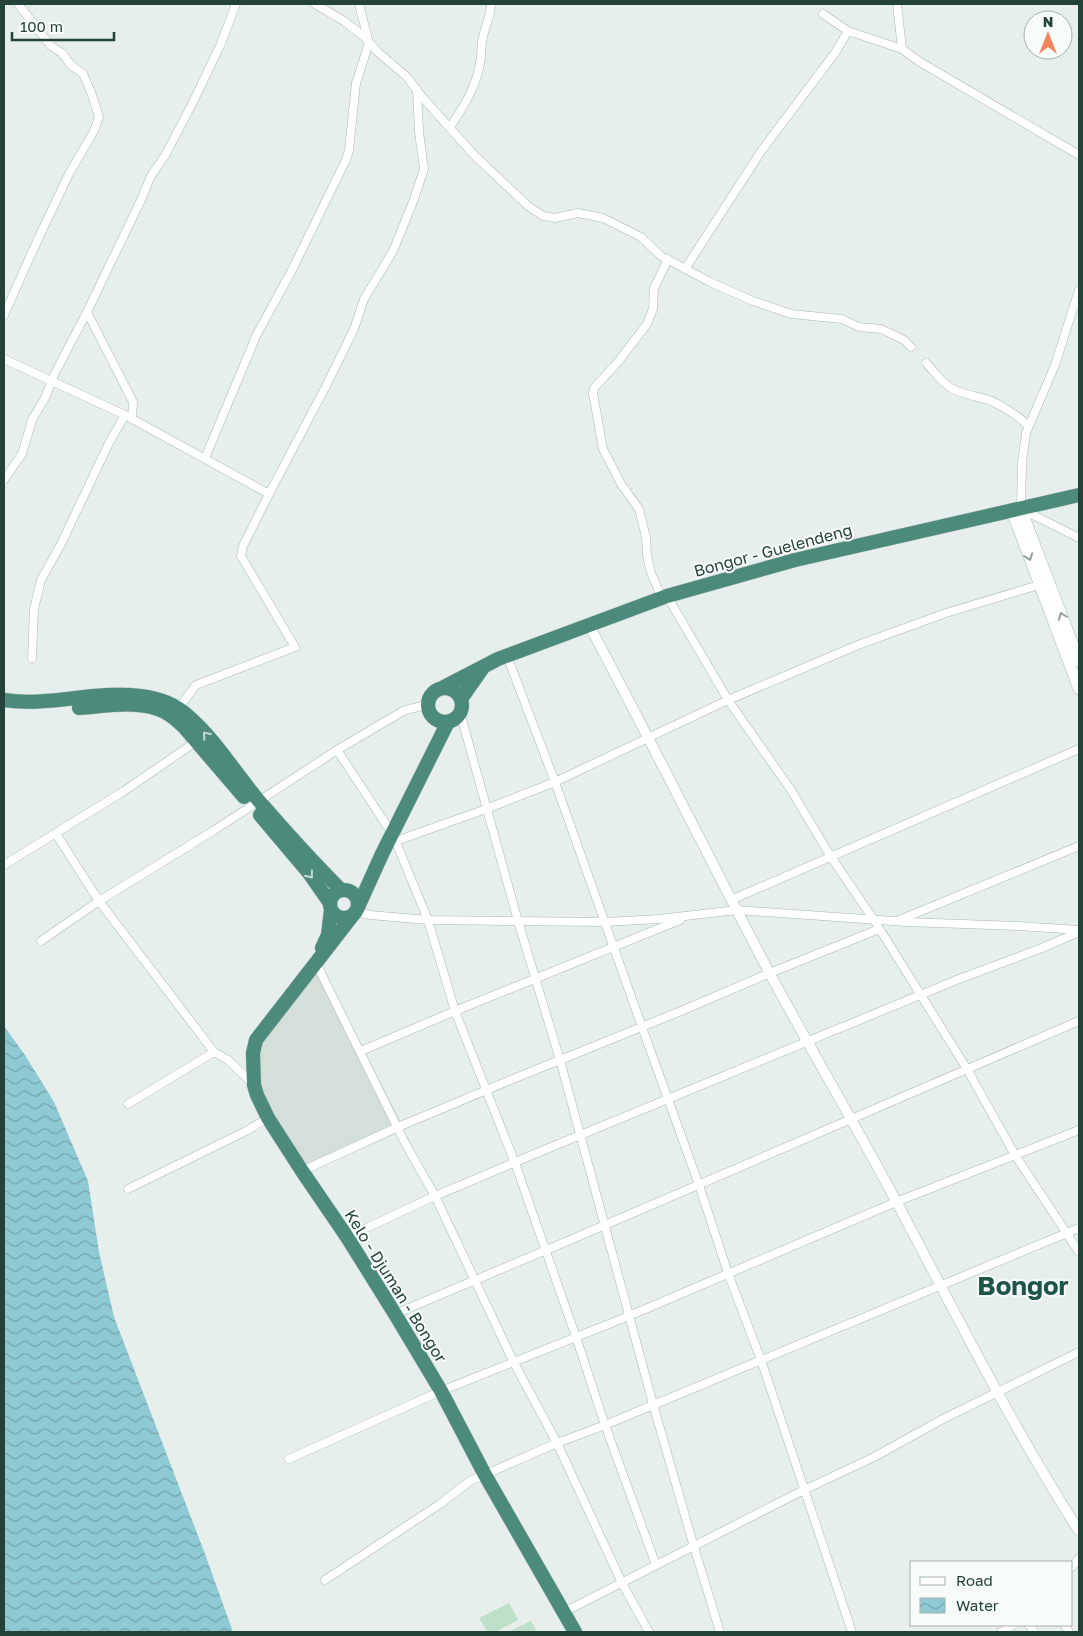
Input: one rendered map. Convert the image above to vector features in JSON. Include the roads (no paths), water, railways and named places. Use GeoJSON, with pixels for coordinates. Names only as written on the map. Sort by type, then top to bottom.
{"type":"FeatureCollection","features":[{"type":"Feature","properties":{"kind":"highway","name":"Bongor - Guelendeng"},"geometry":{"type":"LineString","coordinates":[[444,688],[507,656],[664,597],[785,563],[1079,495]]}},
{"type":"Feature","properties":{"kind":"highway"},"geometry":{"type":"LineString","coordinates":[[429,710],[438,721],[448,722],[457,716],[483,667]]}},
{"type":"Feature","properties":{"kind":"highway"},"geometry":{"type":"LineString","coordinates":[[433,753],[434,735],[429,710],[430,695],[439,688],[454,690],[461,706]]}},
{"type":"Feature","properties":{"kind":"highway"},"geometry":{"type":"LineString","coordinates":[[4,700],[35,702],[139,695],[162,699],[188,715],[206,734],[256,804],[309,873],[336,916],[343,918],[356,911],[357,899],[355,895],[343,890],[256,804],[173,717],[159,710],[119,705],[33,711],[4,709]]}},
{"type":"Feature","properties":{"kind":"highway","name":"Kelo - Djuman - Bongor"},"geometry":{"type":"LineString","coordinates":[[343,890],[358,880],[394,838],[448,722]]}},
{"type":"Feature","properties":{"kind":"highway","name":"Kelo - Djuman - Bongor"},"geometry":{"type":"LineString","coordinates":[[382,854],[356,911],[256,1040],[253,1053],[254,1085],[268,1118],[347,1237],[395,1314],[575,1632]]}},
{"type":"Feature","properties":{"kind":"highway"},"geometry":{"type":"LineString","coordinates":[[330,907],[334,893],[343,890]]}},
{"type":"Feature","properties":{"kind":"highway","name":"Kelo - Djuman - Bongor"},"geometry":{"type":"LineString","coordinates":[[316,963],[328,935],[330,907]]}},
{"type":"Feature","properties":{"kind":"main road"},"geometry":{"type":"LineString","coordinates":[[1017,510],[1039,585],[1079,689]]}},
{"type":"Feature","properties":{"kind":"main road"},"geometry":{"type":"LineString","coordinates":[[1017,510],[1079,661]]}},
{"type":"Feature","properties":{"kind":"street"},"geometry":{"type":"LineString","coordinates":[[4,314],[69,174],[94,132],[99,117],[83,74],[71,65],[62,53],[51,46],[18,4]]}},
{"type":"Feature","properties":{"kind":"street"},"geometry":{"type":"LineString","coordinates":[[4,480],[22,454],[32,420],[45,398],[87,312],[151,176],[166,154],[192,104],[220,46],[236,4]]}},
{"type":"Feature","properties":{"kind":"street"},"geometry":{"type":"LineString","coordinates":[[315,4],[349,25],[407,77],[474,155],[528,206],[543,216],[555,218],[578,213],[604,218],[641,237],[656,253],[684,269],[753,301],[791,314],[842,319],[859,327],[880,329],[904,340],[911,347]]}},
{"type":"Feature","properties":{"kind":"street"},"geometry":{"type":"LineString","coordinates":[[205,458],[260,327],[291,272],[346,160],[349,150],[356,84],[369,43],[359,4]]}},
{"type":"Feature","properties":{"kind":"street"},"geometry":{"type":"LineString","coordinates":[[450,127],[465,104],[476,81],[483,35],[491,4]]}},
{"type":"Feature","properties":{"kind":"street"},"geometry":{"type":"LineString","coordinates":[[897,4],[902,49]]}},
{"type":"Feature","properties":{"kind":"street"},"geometry":{"type":"LineString","coordinates":[[823,14],[848,31],[902,49],[920,62],[1079,155]]}},
{"type":"Feature","properties":{"kind":"street"},"geometry":{"type":"LineString","coordinates":[[684,269],[762,150],[830,60],[848,31]]}},
{"type":"Feature","properties":{"kind":"street"},"geometry":{"type":"LineString","coordinates":[[178,709],[196,685],[295,648],[241,556],[243,546],[354,329],[364,299],[393,251],[420,185],[424,164],[419,132],[417,90]]}},
{"type":"Feature","properties":{"kind":"street"},"geometry":{"type":"LineString","coordinates":[[668,259],[654,288],[653,309],[647,324],[618,362],[594,388],[593,393],[603,449],[621,484],[639,509],[646,536],[647,556],[651,573],[728,700],[791,790],[831,857],[874,920],[967,1069],[1015,1155],[1068,1232],[1079,1252]]}},
{"type":"Feature","properties":{"kind":"street"},"geometry":{"type":"LineString","coordinates":[[1079,290],[1055,365],[1028,426],[1023,452],[1017,510],[1079,538]]}},
{"type":"Feature","properties":{"kind":"street"},"geometry":{"type":"LineString","coordinates":[[32,658],[34,609],[41,580],[61,544],[109,443],[128,417],[133,402],[87,312]]}},
{"type":"Feature","properties":{"kind":"street"},"geometry":{"type":"LineString","coordinates":[[4,360],[128,417],[269,494]]}},
{"type":"Feature","properties":{"kind":"street"},"geometry":{"type":"LineString","coordinates":[[926,363],[951,388],[962,394],[990,401],[1022,419],[1028,426]]}},
{"type":"Feature","properties":{"kind":"street"},"geometry":{"type":"LineString","coordinates":[[394,838],[486,809],[555,782],[728,700],[899,629],[1039,585]]}},
{"type":"Feature","properties":{"kind":"street"},"geometry":{"type":"LineString","coordinates":[[589,625],[806,1041],[852,1118],[939,1285],[1008,1410],[1078,1526]]}},
{"type":"Feature","properties":{"kind":"street"},"geometry":{"type":"LineString","coordinates":[[507,656],[555,782],[669,1099],[728,1273],[761,1360],[852,1632]]}},
{"type":"Feature","properties":{"kind":"street"},"geometry":{"type":"LineString","coordinates":[[461,706],[486,809],[560,1060],[653,1404],[720,1632]]}},
{"type":"Feature","properties":{"kind":"street"},"geometry":{"type":"LineString","coordinates":[[41,942],[99,901],[256,804],[337,750],[405,710],[429,710]]}},
{"type":"Feature","properties":{"kind":"street"},"geometry":{"type":"LineString","coordinates":[[4,865],[56,834],[197,741]]}},
{"type":"Feature","properties":{"kind":"street"},"geometry":{"type":"LineString","coordinates":[[731,900],[1079,749]]}},
{"type":"Feature","properties":{"kind":"street"},"geometry":{"type":"LineString","coordinates":[[337,750],[394,838],[428,920],[454,1011],[515,1163],[605,1425],[656,1565]]}},
{"type":"Feature","properties":{"kind":"street"},"geometry":{"type":"LineString","coordinates":[[56,834],[99,901],[214,1052],[228,1060],[254,1085]]}},
{"type":"Feature","properties":{"kind":"street"},"geometry":{"type":"LineString","coordinates":[[896,922],[1079,846]]}},
{"type":"Feature","properties":{"kind":"street"},"geometry":{"type":"LineString","coordinates":[[356,911],[428,920],[606,922],[659,920],[737,910],[896,922],[1018,926],[1079,931]]}},
{"type":"Feature","properties":{"kind":"street"},"geometry":{"type":"LineString","coordinates":[[361,1051],[454,1011],[689,916]]}},
{"type":"Feature","properties":{"kind":"street"},"geometry":{"type":"LineString","coordinates":[[302,1171],[398,1127],[879,929]]}},
{"type":"Feature","properties":{"kind":"street"},"geometry":{"type":"LineString","coordinates":[[347,1237],[435,1196],[920,994],[1042,948],[1079,931]]}},
{"type":"Feature","properties":{"kind":"street"},"geometry":{"type":"LineString","coordinates":[[316,963],[398,1127],[435,1196],[514,1361],[557,1442],[622,1583],[649,1632]]}},
{"type":"Feature","properties":{"kind":"street"},"geometry":{"type":"LineString","coordinates":[[395,1314],[1079,1021]]}},
{"type":"Feature","properties":{"kind":"street"},"geometry":{"type":"LineString","coordinates":[[128,1104],[214,1052]]}},
{"type":"Feature","properties":{"kind":"street"},"geometry":{"type":"LineString","coordinates":[[128,1190],[268,1118]]}},
{"type":"Feature","properties":{"kind":"street"},"geometry":{"type":"LineString","coordinates":[[289,1459],[440,1391],[629,1316],[896,1202],[1079,1130]]}},
{"type":"Feature","properties":{"kind":"street"},"geometry":{"type":"LineString","coordinates":[[325,1580],[440,1504],[470,1480],[557,1442],[605,1425],[1079,1228]]}},
{"type":"Feature","properties":{"kind":"street"},"geometry":{"type":"LineString","coordinates":[[564,1612],[804,1490],[874,1458],[943,1419],[1079,1352]]}},
{"type":"Feature","properties":{"kind":"street"},"geometry":{"type":"LineString","coordinates":[[1001,1632],[1012,1626]]}},
{"type":"Feature","properties":{"kind":"water"},"geometry":{"type":"Polygon","coordinates":[[[4,1026],[25,1055],[54,1102],[88,1181],[99,1252],[114,1317],[233,1632],[7,1632],[4,1629],[4,1026]]]}},
{"type":"Feature","properties":{"kind":"district","name":"Bongor"},"geometry":{"type":"Point","coordinates":[1023,1286]}}]}
